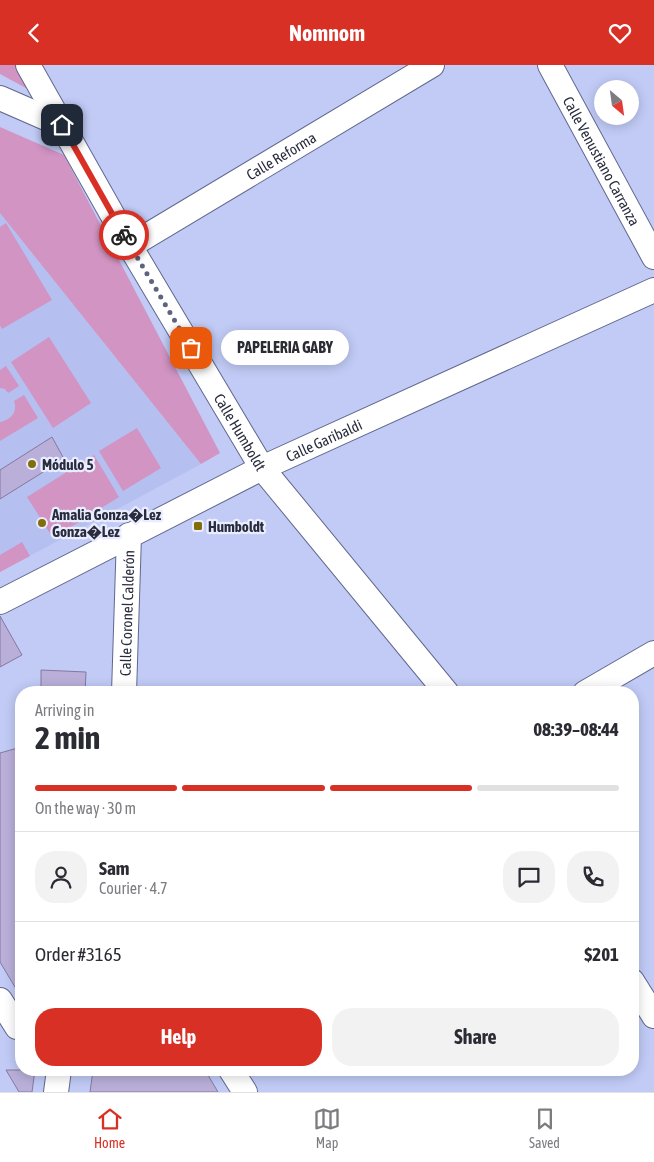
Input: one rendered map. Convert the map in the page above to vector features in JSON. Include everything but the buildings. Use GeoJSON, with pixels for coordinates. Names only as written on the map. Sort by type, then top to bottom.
{"type":"FeatureCollection","features":[{"type":"Feature","properties":{"kind":"street","name":"Calle Humboldt"},"geometry":{"type":"LineString","coordinates":[[28,65],[130,246],[262,468],[441,686]]}},
{"type":"Feature","properties":{"kind":"street","name":"Calle Reforma"},"geometry":{"type":"LineString","coordinates":[[130,246],[432,65]]}},
{"type":"Feature","properties":{"kind":"street","name":"Calle Venustiano Carranza"},"geometry":{"type":"LineString","coordinates":[[550,65],[654,257]]}},
{"type":"Feature","properties":{"kind":"street"},"geometry":{"type":"LineString","coordinates":[[0,98],[62,125]]}},
{"type":"Feature","properties":{"kind":"street","name":"Calle Garibaldi"},"geometry":{"type":"LineString","coordinates":[[0,602],[262,468],[654,290]]}},
{"type":"Feature","properties":{"kind":"street","name":"Calle Coronel Calderón"},"geometry":{"type":"LineString","coordinates":[[124,686],[129,535]]}},
{"type":"Feature","properties":{"kind":"street"},"geometry":{"type":"LineString","coordinates":[[597,686],[654,653]]}},
{"type":"Feature","properties":{"kind":"street"},"geometry":{"type":"LineString","coordinates":[[639,992],[654,1016]]}},
{"type":"Feature","properties":{"kind":"street"},"geometry":{"type":"LineString","coordinates":[[0,1000],[13,1029]]}},
{"type":"Feature","properties":{"kind":"street"},"geometry":{"type":"LineString","coordinates":[[56,1092],[58,1076]]}},
{"type":"Feature","properties":{"kind":"street"},"geometry":{"type":"LineString","coordinates":[[235,1076],[245,1092]]}},
{"type":"Feature","properties":{"kind":"shaded area"},"geometry":{"type":"Polygon","coordinates":[[[0,65],[20,65],[37,94],[0,74],[0,65]]]}},
{"type":"Feature","properties":{"kind":"shaded area"},"geometry":{"type":"Polygon","coordinates":[[[0,127],[64,155],[220,453],[201,464],[0,213],[0,127]]]}},
{"type":"Feature","properties":{"kind":"shaded area"},"geometry":{"type":"Polygon","coordinates":[[[0,213],[201,464],[0,572],[0,213]]]}},
{"type":"Feature","properties":{"kind":"shaded area"},"geometry":{"type":"Polygon","coordinates":[[[6,223],[52,300],[2,329],[0,325],[0,227],[6,223]]]}},
{"type":"Feature","properties":{"kind":"shaded area"},"geometry":{"type":"Polygon","coordinates":[[[49,337],[91,403],[53,428],[11,362],[49,337]]]}},
{"type":"Feature","properties":{"kind":"shaded area"},"geometry":{"type":"Polygon","coordinates":[[[6,366],[19,386],[8,393],[5,389],[0,388],[0,370],[6,366]]]}},
{"type":"Feature","properties":{"kind":"shaded area"},"geometry":{"type":"Polygon","coordinates":[[[24,395],[38,418],[0,441],[0,422],[13,415],[15,409],[14,401],[24,395]]]}},
{"type":"Feature","properties":{"kind":"shaded area"},"geometry":{"type":"Polygon","coordinates":[[[137,428],[161,468],[123,491],[99,451],[137,428]]]}},
{"type":"Feature","properties":{"kind":"shaded area"},"geometry":{"type":"Polygon","coordinates":[[[94,455],[119,497],[53,538],[27,497],[94,455]]]}},
{"type":"Feature","properties":{"kind":"shaded area"},"geometry":{"type":"Polygon","coordinates":[[[22,542],[30,556],[0,572],[0,555],[22,542]]]}},
{"type":"Feature","properties":{"kind":"way so far"},"geometry":{"type":"LineString","coordinates":[[124,235],[191,348]]}},
{"type":"Feature","properties":{"kind":"place","name":"PAPELERIA GABY"},"geometry":{"type":"Point","coordinates":[191,348]}},
{"type":"Feature","properties":{"kind":"place","name":"Módulo 5"},"geometry":{"type":"Point","coordinates":[32,464]}},
{"type":"Feature","properties":{"kind":"place","name":"Amalia Gonza�Lez Gonza�Lez"},"geometry":{"type":"Point","coordinates":[42,523]}},
{"type":"Feature","properties":{"kind":"place","name":"Humboldt"},"geometry":{"type":"Point","coordinates":[198,526]}},
{"type":"Feature","properties":{"kind":"route"},"geometry":{"type":"LineString","coordinates":[[62,125],[124,235]]}}]}
